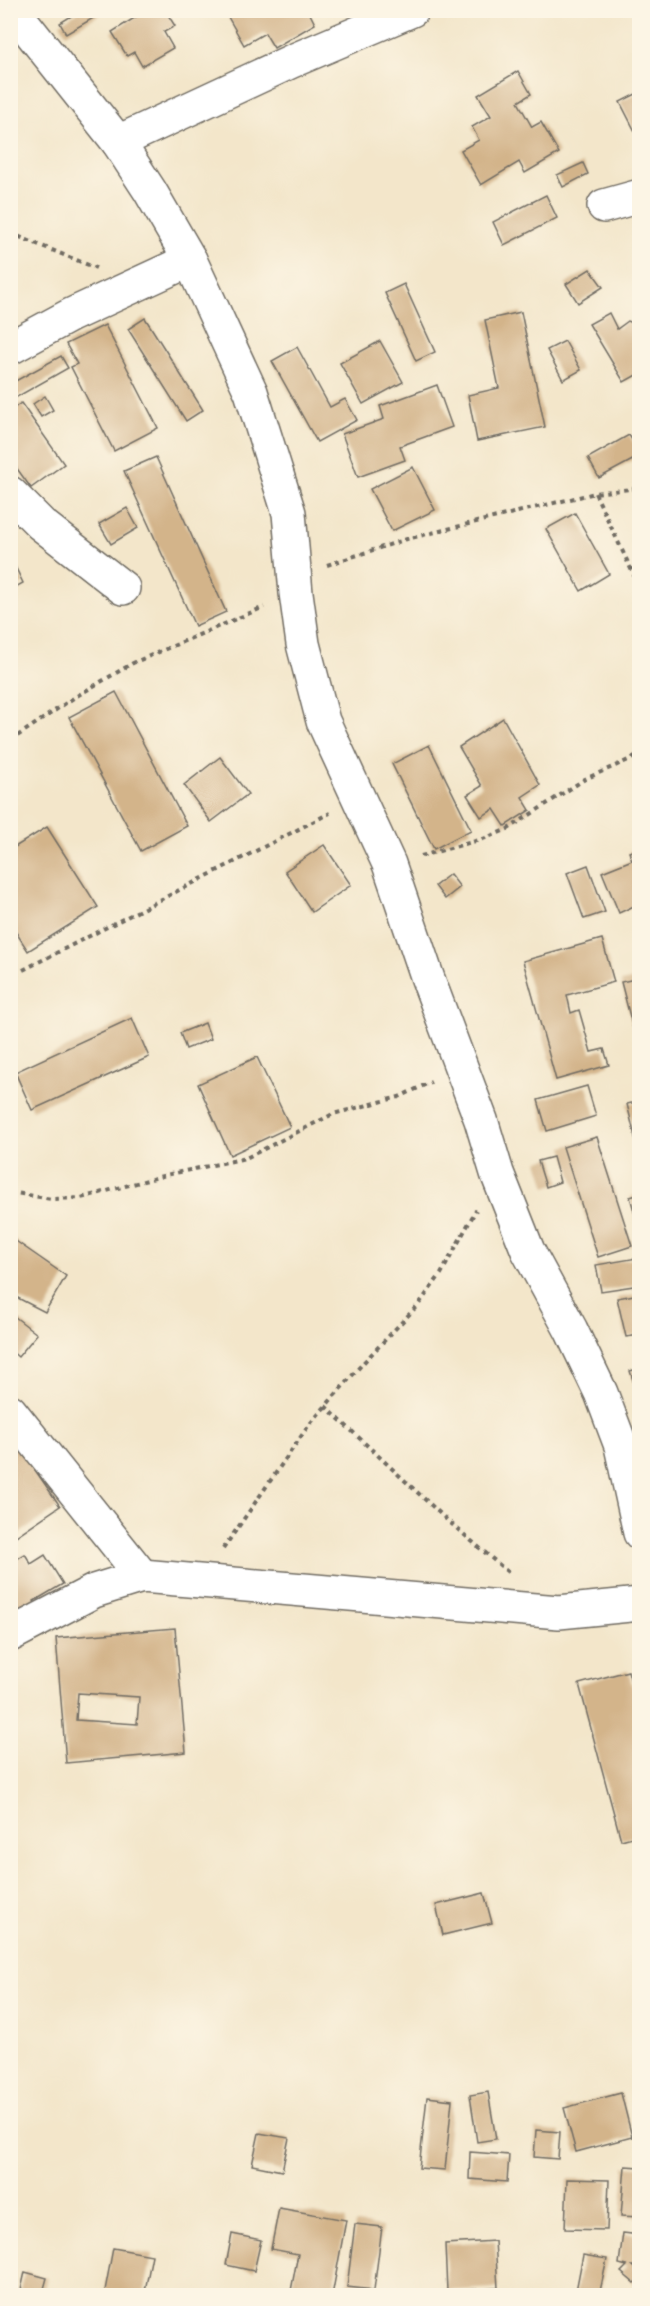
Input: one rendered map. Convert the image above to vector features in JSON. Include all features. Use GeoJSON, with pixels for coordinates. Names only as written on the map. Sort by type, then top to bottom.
{"type":"FeatureCollection","features":[{"type":"Feature","properties":{"kind":"street"},"geometry":{"type":"LineString","coordinates":[[13,10],[118,142],[190,260],[250,392],[290,513],[295,584],[303,644],[323,721],[389,864],[428,979],[482,1120],[497,1173],[528,1251],[571,1330],[601,1393],[621,1446],[639,1533]]}},
{"type":"Feature","properties":{"kind":"street"},"geometry":{"type":"LineString","coordinates":[[118,142],[292,61],[412,10]]}},
{"type":"Feature","properties":{"kind":"street"},"geometry":{"type":"LineString","coordinates":[[604,206],[639,195]]}},
{"type":"Feature","properties":{"kind":"street"},"geometry":{"type":"LineString","coordinates":[[10,348],[71,315],[190,260]]}},
{"type":"Feature","properties":{"kind":"street"},"geometry":{"type":"LineString","coordinates":[[10,493],[41,524],[123,588]]}},
{"type":"Feature","properties":{"kind":"street"},"geometry":{"type":"LineString","coordinates":[[10,1411],[142,1576]]}},
{"type":"Feature","properties":{"kind":"street"},"geometry":{"type":"LineString","coordinates":[[10,1635],[94,1591],[142,1576],[560,1611],[639,1604]]}},
{"type":"Feature","properties":{"kind":"path"},"geometry":{"type":"LineString","coordinates":[[10,233],[136,286]]}},
{"type":"Feature","properties":{"kind":"path"},"geometry":{"type":"LineString","coordinates":[[10,741],[75,697],[133,663],[295,584],[407,539],[595,493],[639,488]]}},
{"type":"Feature","properties":{"kind":"path"},"geometry":{"type":"LineString","coordinates":[[595,493],[639,588]]}},
{"type":"Feature","properties":{"kind":"path"},"geometry":{"type":"LineString","coordinates":[[389,864],[483,839],[508,829],[585,779],[639,755]]}},
{"type":"Feature","properties":{"kind":"path"},"geometry":{"type":"LineString","coordinates":[[23,970],[359,797]]}},
{"type":"Feature","properties":{"kind":"path"},"geometry":{"type":"LineString","coordinates":[[10,1192],[51,1199],[81,1198],[166,1175],[246,1158],[333,1114],[399,1097],[461,1065]]}},
{"type":"Feature","properties":{"kind":"path"},"geometry":{"type":"LineString","coordinates":[[200,1581],[309,1425],[419,1304],[441,1274],[497,1173]]}},
{"type":"Feature","properties":{"kind":"path"},"geometry":{"type":"LineString","coordinates":[[325,1406],[447,1520],[513,1576]]}},
{"type":"Feature","properties":{"kind":"building"},"geometry":{"type":"Polygon","coordinates":[[[81,10],[107,10],[66,34],[60,23],[81,10]]]}},
{"type":"Feature","properties":{"kind":"building"},"geometry":{"type":"Polygon","coordinates":[[[147,10],[165,10],[175,26],[164,32],[173,48],[142,66],[134,52],[127,56],[112,32],[147,10]]]}},
{"type":"Feature","properties":{"kind":"building"},"geometry":{"type":"Polygon","coordinates":[[[224,10],[308,10],[315,24],[274,48],[265,33],[244,45],[224,10]]]}},
{"type":"Feature","properties":{"kind":"building"},"geometry":{"type":"Polygon","coordinates":[[[518,71],[531,94],[518,102],[532,127],[541,122],[559,153],[525,173],[519,162],[481,185],[461,150],[479,140],[472,127],[491,116],[478,95],[518,71]]]}},
{"type":"Feature","properties":{"kind":"building"},"geometry":{"type":"Polygon","coordinates":[[[640,92],[640,141],[620,102],[640,92]]]}},
{"type":"Feature","properties":{"kind":"building"},"geometry":{"type":"Polygon","coordinates":[[[583,163],[588,174],[563,187],[557,175],[583,163]]]}},
{"type":"Feature","properties":{"kind":"building"},"geometry":{"type":"Polygon","coordinates":[[[546,195],[557,218],[504,245],[493,222],[546,195]]]}},
{"type":"Feature","properties":{"kind":"building"},"geometry":{"type":"Polygon","coordinates":[[[590,269],[603,287],[578,303],[566,284],[590,269]]]}},
{"type":"Feature","properties":{"kind":"building"},"geometry":{"type":"Polygon","coordinates":[[[404,284],[435,352],[416,361],[385,293],[404,284]]]}},
{"type":"Feature","properties":{"kind":"building"},"geometry":{"type":"Polygon","coordinates":[[[521,312],[545,427],[477,441],[468,395],[499,388],[485,320],[521,312]]]}},
{"type":"Feature","properties":{"kind":"building"},"geometry":{"type":"Polygon","coordinates":[[[609,313],[617,329],[628,321],[640,326],[640,373],[624,382],[589,324],[609,313]]]}},
{"type":"Feature","properties":{"kind":"building"},"geometry":{"type":"Polygon","coordinates":[[[145,318],[203,410],[186,421],[128,329],[145,318]]]}},
{"type":"Feature","properties":{"kind":"building"},"geometry":{"type":"Polygon","coordinates":[[[105,325],[158,428],[114,451],[71,367],[77,364],[66,344],[105,325]]]}},
{"type":"Feature","properties":{"kind":"building"},"geometry":{"type":"Polygon","coordinates":[[[380,341],[403,382],[363,404],[340,363],[380,341]]]}},
{"type":"Feature","properties":{"kind":"building"},"geometry":{"type":"Polygon","coordinates":[[[565,341],[581,370],[563,380],[547,350],[565,341]]]}},
{"type":"Feature","properties":{"kind":"building"},"geometry":{"type":"Polygon","coordinates":[[[297,347],[330,407],[345,399],[357,420],[317,442],[272,361],[297,347]]]}},
{"type":"Feature","properties":{"kind":"building"},"geometry":{"type":"Polygon","coordinates":[[[61,356],[68,368],[15,398],[10,390],[10,384],[61,356]]]}},
{"type":"Feature","properties":{"kind":"building"},"geometry":{"type":"Polygon","coordinates":[[[437,385],[452,427],[400,446],[405,460],[358,477],[342,434],[384,419],[380,406],[437,385]]]}},
{"type":"Feature","properties":{"kind":"building"},"geometry":{"type":"Polygon","coordinates":[[[45,396],[53,410],[41,417],[33,404],[45,396]]]}},
{"type":"Feature","properties":{"kind":"building"},"geometry":{"type":"Polygon","coordinates":[[[21,403],[64,464],[31,488],[10,459],[10,411],[21,403]]]}},
{"type":"Feature","properties":{"kind":"building"},"geometry":{"type":"Polygon","coordinates":[[[629,435],[640,452],[640,456],[599,478],[588,458],[629,435]]]}},
{"type":"Feature","properties":{"kind":"building"},"geometry":{"type":"Polygon","coordinates":[[[156,457],[226,612],[195,626],[124,471],[156,457]]]}},
{"type":"Feature","properties":{"kind":"building"},"geometry":{"type":"Polygon","coordinates":[[[413,467],[435,510],[392,531],[370,489],[413,467]]]}},
{"type":"Feature","properties":{"kind":"building"},"geometry":{"type":"Polygon","coordinates":[[[127,508],[138,528],[111,544],[99,524],[127,508]]]}},
{"type":"Feature","properties":{"kind":"building"},"geometry":{"type":"Polygon","coordinates":[[[575,513],[609,574],[581,591],[546,529],[575,513]]]}},
{"type":"Feature","properties":{"kind":"building"},"geometry":{"type":"Polygon","coordinates":[[[14,564],[23,583],[10,590],[10,566],[14,564]]]}},
{"type":"Feature","properties":{"kind":"building"},"geometry":{"type":"Polygon","coordinates":[[[116,692],[187,826],[141,851],[69,717],[116,692]]]}},
{"type":"Feature","properties":{"kind":"building"},"geometry":{"type":"Polygon","coordinates":[[[503,718],[540,785],[522,797],[530,810],[505,826],[494,809],[481,817],[467,795],[482,786],[459,747],[503,718]]]}},
{"type":"Feature","properties":{"kind":"building"},"geometry":{"type":"Polygon","coordinates":[[[429,745],[471,830],[434,849],[392,764],[429,745]]]}},
{"type":"Feature","properties":{"kind":"building"},"geometry":{"type":"Polygon","coordinates":[[[220,757],[248,794],[211,822],[184,785],[220,757]]]}},
{"type":"Feature","properties":{"kind":"building"},"geometry":{"type":"Polygon","coordinates":[[[47,827],[98,907],[28,951],[10,923],[10,850],[47,827]]]}},
{"type":"Feature","properties":{"kind":"building"},"geometry":{"type":"Polygon","coordinates":[[[324,845],[351,885],[312,912],[285,871],[324,845]]]}},
{"type":"Feature","properties":{"kind":"building"},"geometry":{"type":"Polygon","coordinates":[[[640,848],[640,913],[636,905],[619,913],[602,872],[632,860],[629,852],[640,848]]]}},
{"type":"Feature","properties":{"kind":"building"},"geometry":{"type":"Polygon","coordinates":[[[588,865],[605,912],[584,919],[567,873],[588,865]]]}},
{"type":"Feature","properties":{"kind":"building"},"geometry":{"type":"Polygon","coordinates":[[[450,874],[460,887],[445,899],[435,886],[450,874]]]}},
{"type":"Feature","properties":{"kind":"building"},"geometry":{"type":"Polygon","coordinates":[[[602,939],[614,982],[567,995],[571,1013],[579,1010],[591,1052],[604,1049],[609,1065],[556,1080],[523,961],[602,939]]]}},
{"type":"Feature","properties":{"kind":"building"},"geometry":{"type":"Polygon","coordinates":[[[640,978],[640,1039],[636,1040],[621,982],[640,978]]]}},
{"type":"Feature","properties":{"kind":"building"},"geometry":{"type":"Polygon","coordinates":[[[132,1018],[149,1057],[32,1110],[15,1072],[132,1018]]]}},
{"type":"Feature","properties":{"kind":"building"},"geometry":{"type":"Polygon","coordinates":[[[205,1023],[211,1039],[186,1049],[180,1033],[205,1023]]]}},
{"type":"Feature","properties":{"kind":"building"},"geometry":{"type":"Polygon","coordinates":[[[257,1057],[290,1127],[230,1155],[198,1084],[257,1057]]]}},
{"type":"Feature","properties":{"kind":"building"},"geometry":{"type":"Polygon","coordinates":[[[587,1086],[596,1116],[547,1131],[538,1100],[587,1086]]]}},
{"type":"Feature","properties":{"kind":"building"},"geometry":{"type":"Polygon","coordinates":[[[640,1101],[640,1153],[639,1153],[627,1104],[640,1101]]]}},
{"type":"Feature","properties":{"kind":"building"},"geometry":{"type":"Polygon","coordinates":[[[597,1137],[632,1246],[598,1257],[563,1147],[597,1137]]]}},
{"type":"Feature","properties":{"kind":"building"},"geometry":{"type":"Polygon","coordinates":[[[553,1157],[560,1182],[546,1187],[538,1161],[553,1157]]]}},
{"type":"Feature","properties":{"kind":"building"},"geometry":{"type":"Polygon","coordinates":[[[640,1194],[640,1227],[639,1228],[630,1197],[640,1194]]]}},
{"type":"Feature","properties":{"kind":"building"},"geometry":{"type":"Polygon","coordinates":[[[10,1237],[66,1276],[45,1312],[10,1294],[10,1237]]]}},
{"type":"Feature","properties":{"kind":"building"},"geometry":{"type":"Polygon","coordinates":[[[637,1258],[640,1285],[601,1291],[596,1265],[637,1258]]]}},
{"type":"Feature","properties":{"kind":"building"},"geometry":{"type":"Polygon","coordinates":[[[640,1294],[640,1335],[626,1337],[617,1298],[640,1294]]]}},
{"type":"Feature","properties":{"kind":"building"},"geometry":{"type":"Polygon","coordinates":[[[10,1313],[37,1334],[18,1357],[10,1350],[10,1313]]]}},
{"type":"Feature","properties":{"kind":"building"},"geometry":{"type":"Polygon","coordinates":[[[640,1368],[640,1398],[639,1398],[630,1371],[640,1368]]]}},
{"type":"Feature","properties":{"kind":"building"},"geometry":{"type":"Polygon","coordinates":[[[10,1434],[60,1506],[10,1540],[10,1434]]]}},
{"type":"Feature","properties":{"kind":"building"},"geometry":{"type":"Polygon","coordinates":[[[25,1554],[31,1564],[45,1555],[63,1584],[34,1601],[42,1614],[10,1629],[10,1563],[25,1554]]]}},
{"type":"Feature","properties":{"kind":"building"},"geometry":{"type":"Polygon","coordinates":[[[175,1628],[186,1752],[66,1763],[56,1638],[175,1628]],[[78,1693],[76,1720],[137,1724],[139,1697],[78,1693]]]}},
{"type":"Feature","properties":{"kind":"building"},"geometry":{"type":"Polygon","coordinates":[[[628,1671],[640,1712],[640,1835],[621,1840],[579,1684],[628,1671]]]}},
{"type":"Feature","properties":{"kind":"building"},"geometry":{"type":"Polygon","coordinates":[[[484,1893],[492,1923],[443,1935],[436,1905],[484,1893]]]}},
{"type":"Feature","properties":{"kind":"building"},"geometry":{"type":"Polygon","coordinates":[[[488,2092],[496,2139],[477,2142],[470,2095],[488,2092]]]}},
{"type":"Feature","properties":{"kind":"building"},"geometry":{"type":"Polygon","coordinates":[[[621,2093],[632,2137],[576,2152],[564,2108],[621,2093]]]}},
{"type":"Feature","properties":{"kind":"building"},"geometry":{"type":"Polygon","coordinates":[[[427,2097],[452,2100],[445,2170],[419,2168],[427,2097]]]}},
{"type":"Feature","properties":{"kind":"building"},"geometry":{"type":"Polygon","coordinates":[[[536,2130],[560,2132],[558,2159],[534,2157],[536,2130]]]}},
{"type":"Feature","properties":{"kind":"building"},"geometry":{"type":"Polygon","coordinates":[[[259,2133],[289,2138],[282,2171],[252,2165],[259,2133]]]}},
{"type":"Feature","properties":{"kind":"building"},"geometry":{"type":"Polygon","coordinates":[[[470,2152],[509,2155],[507,2182],[469,2179],[470,2152]]]}},
{"type":"Feature","properties":{"kind":"building"},"geometry":{"type":"Polygon","coordinates":[[[625,2166],[640,2167],[640,2217],[621,2216],[625,2166]]]}},
{"type":"Feature","properties":{"kind":"building"},"geometry":{"type":"Polygon","coordinates":[[[567,2179],[609,2180],[607,2230],[565,2229],[567,2179]]]}},
{"type":"Feature","properties":{"kind":"building"},"geometry":{"type":"Polygon","coordinates":[[[279,2208],[346,2220],[332,2296],[290,2296],[298,2254],[271,2249],[279,2208]]]}},
{"type":"Feature","properties":{"kind":"building"},"geometry":{"type":"Polygon","coordinates":[[[355,2224],[382,2227],[374,2290],[347,2287],[355,2224]]]}},
{"type":"Feature","properties":{"kind":"building"},"geometry":{"type":"Polygon","coordinates":[[[623,2233],[640,2235],[640,2267],[633,2266],[640,2272],[640,2278],[634,2283],[621,2272],[627,2266],[619,2264],[623,2233]]]}},
{"type":"Feature","properties":{"kind":"building"},"geometry":{"type":"Polygon","coordinates":[[[232,2234],[261,2240],[254,2271],[226,2265],[232,2234]]]}},
{"type":"Feature","properties":{"kind":"building"},"geometry":{"type":"Polygon","coordinates":[[[495,2241],[498,2288],[447,2291],[445,2244],[495,2241]]]}},
{"type":"Feature","properties":{"kind":"building"},"geometry":{"type":"Polygon","coordinates":[[[113,2248],[152,2255],[144,2296],[104,2296],[113,2248]]]}},
{"type":"Feature","properties":{"kind":"building"},"geometry":{"type":"Polygon","coordinates":[[[583,2255],[607,2259],[599,2296],[575,2296],[583,2255]]]}},
{"type":"Feature","properties":{"kind":"building"},"geometry":{"type":"Polygon","coordinates":[[[25,2272],[47,2278],[42,2296],[20,2294],[25,2272]]]}}]}
